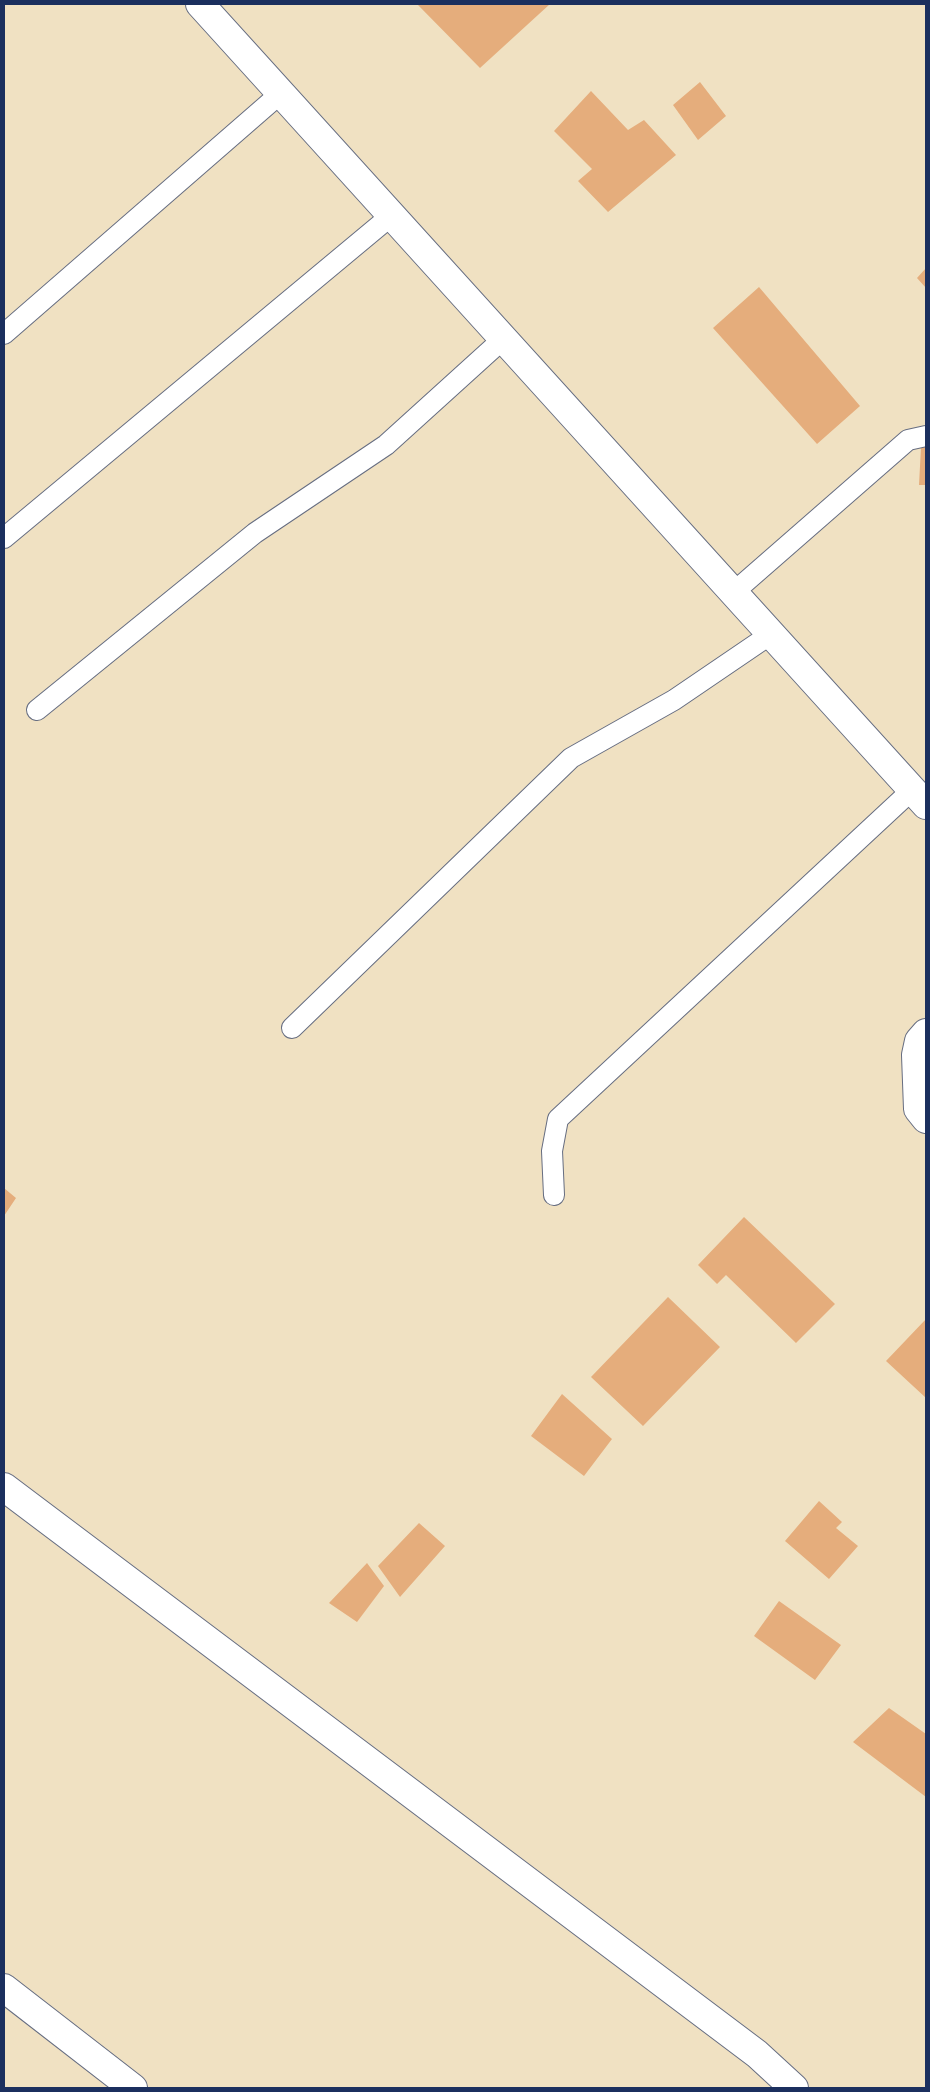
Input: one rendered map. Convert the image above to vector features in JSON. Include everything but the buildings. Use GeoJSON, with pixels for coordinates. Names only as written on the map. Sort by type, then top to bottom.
{"type":"FeatureCollection","features":[{"type":"Feature","properties":{"kind":"street"},"geometry":{"type":"LineString","coordinates":[[200,4],[919,797]]}},
{"type":"Feature","properties":{"kind":"street"},"geometry":{"type":"LineString","coordinates":[[926,1033],[919,1041],[916,1055],[918,1109],[926,1119]]}},
{"type":"Feature","properties":{"kind":"street"},"geometry":{"type":"LineString","coordinates":[[4,1487],[757,2054],[794,2088]]}},
{"type":"Feature","properties":{"kind":"street"},"geometry":{"type":"LineString","coordinates":[[4,1988],[133,2088]]}},
{"type":"Feature","properties":{"kind":"lane"},"geometry":{"type":"LineString","coordinates":[[4,334],[281,93]]}},
{"type":"Feature","properties":{"kind":"lane"},"geometry":{"type":"LineString","coordinates":[[4,538],[392,216]]}},
{"type":"Feature","properties":{"kind":"lane"},"geometry":{"type":"LineString","coordinates":[[37,710],[255,533],[386,445],[503,339]]}},
{"type":"Feature","properties":{"kind":"lane"},"geometry":{"type":"LineString","coordinates":[[734,592],[908,440],[926,436]]}},
{"type":"Feature","properties":{"kind":"lane"},"geometry":{"type":"LineString","coordinates":[[292,1028],[571,758],[674,700],[771,634]]}},
{"type":"Feature","properties":{"kind":"lane"},"geometry":{"type":"LineString","coordinates":[[554,1195],[552,1151],[558,1119],[919,797]]}}]}
